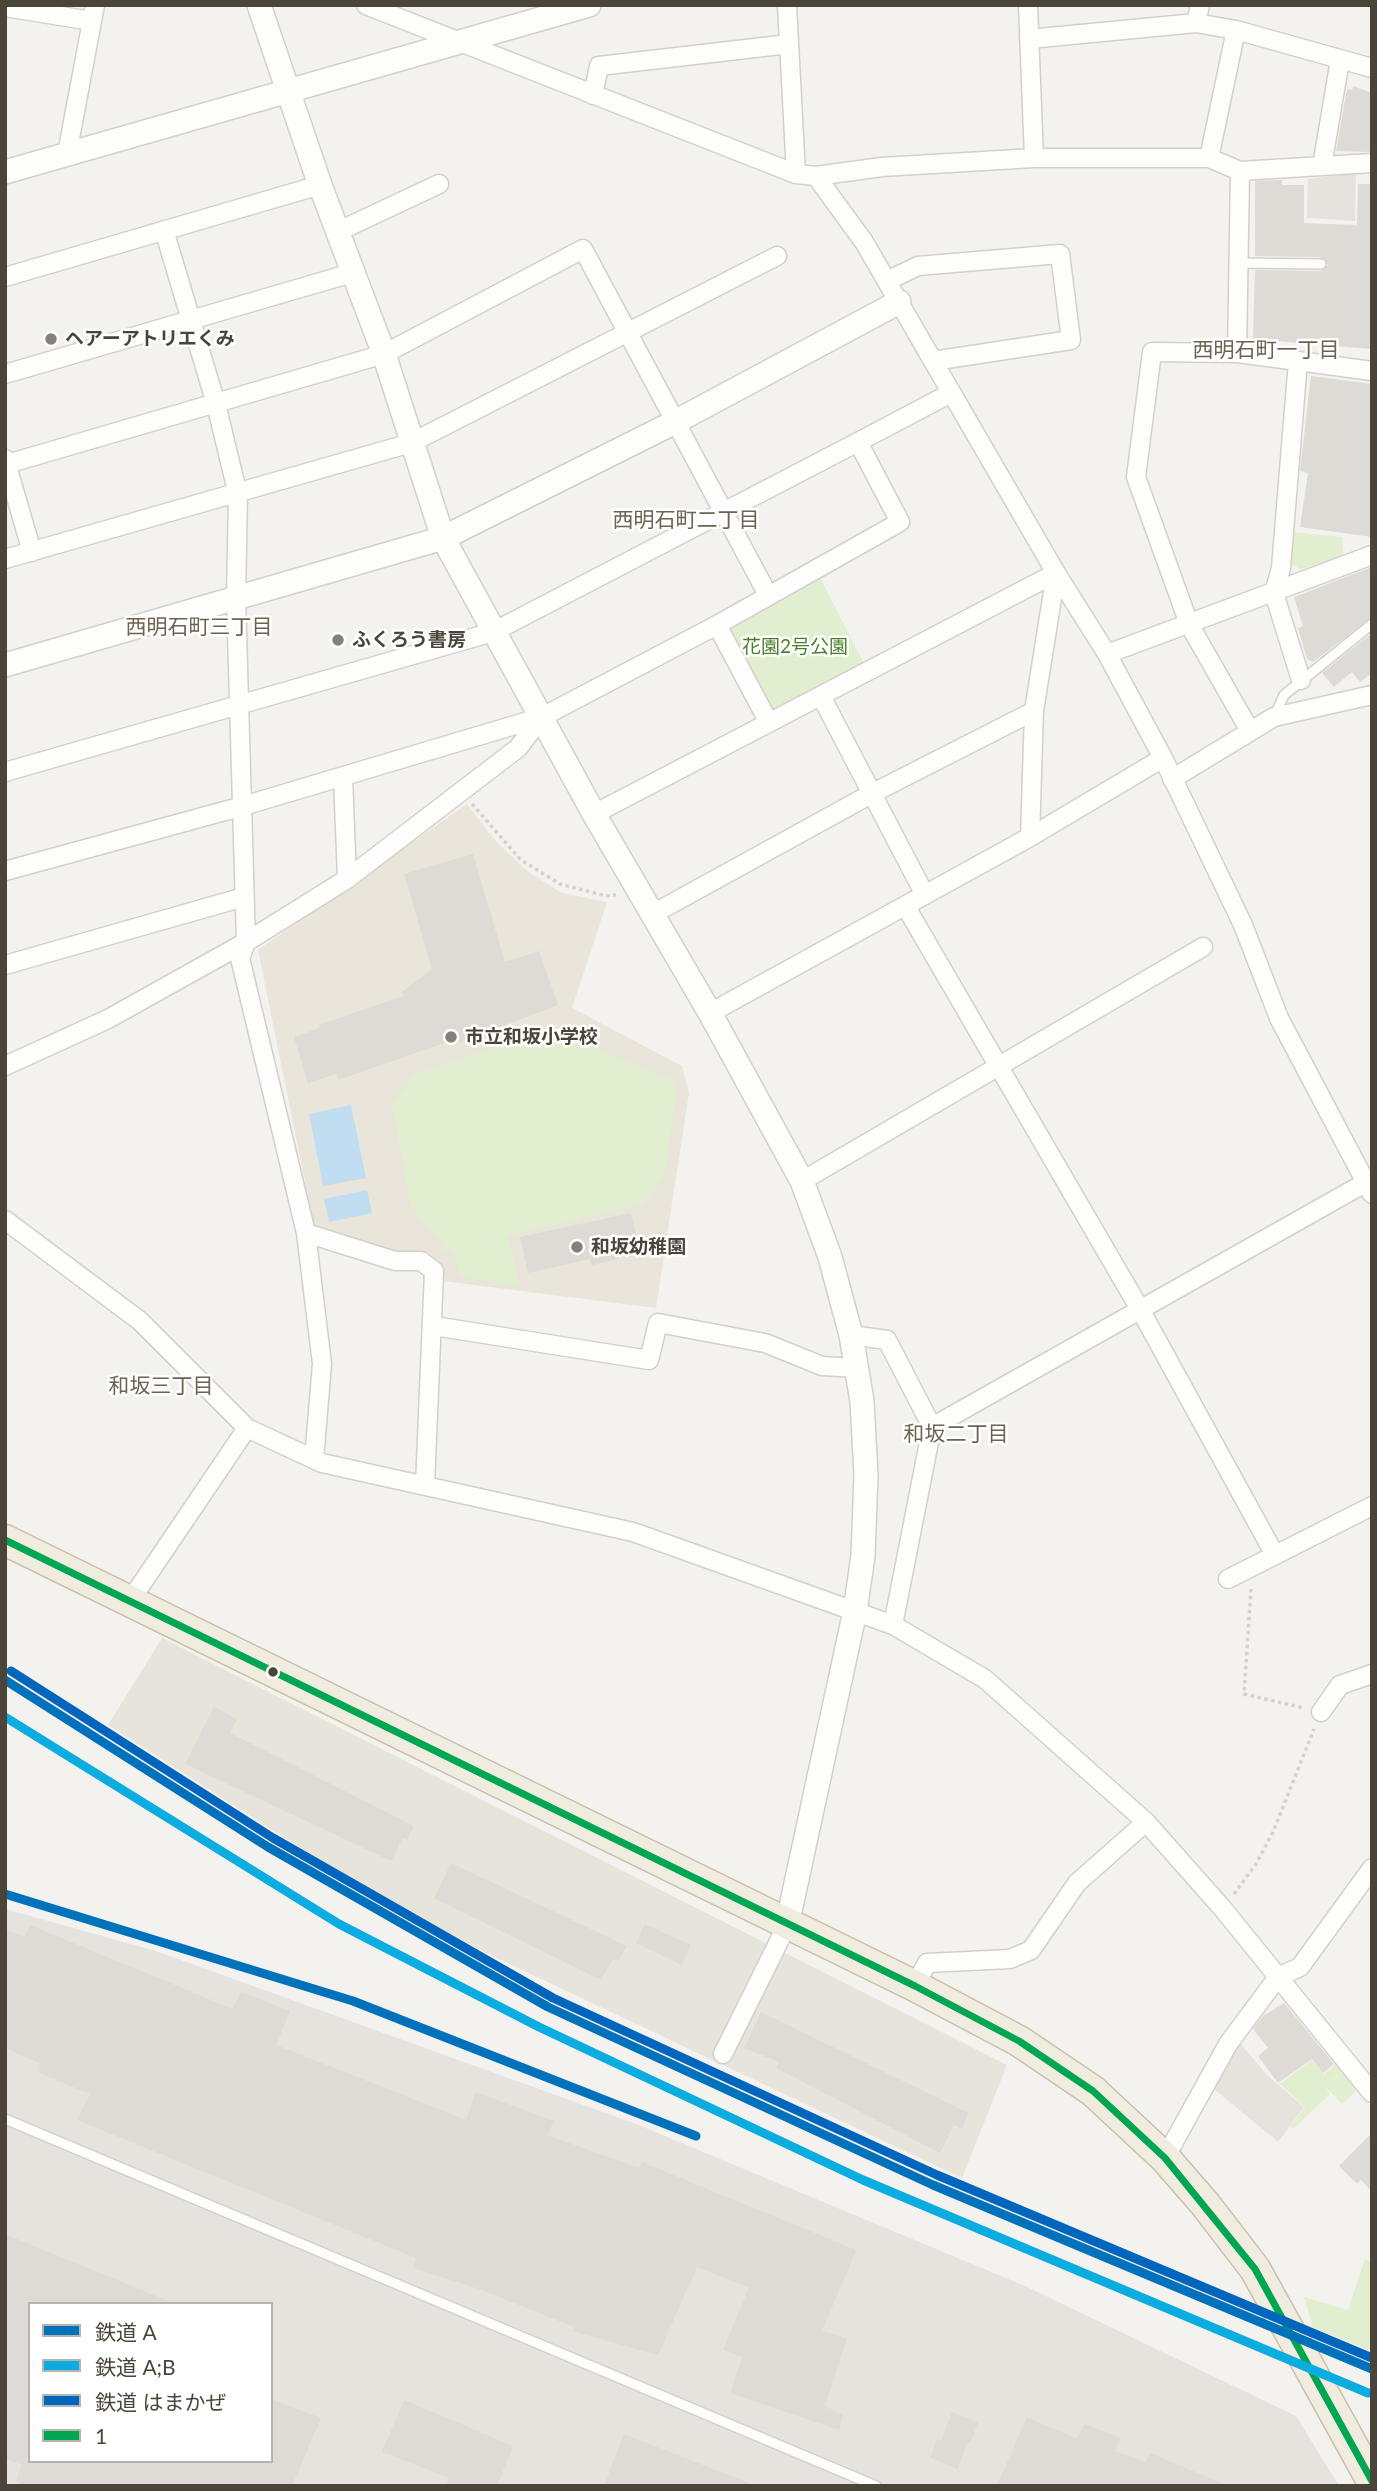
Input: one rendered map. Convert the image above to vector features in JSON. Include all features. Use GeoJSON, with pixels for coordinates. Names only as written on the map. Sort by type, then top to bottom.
{"type":"FeatureCollection","features":[{"type":"Feature","properties":{"kind":"highway"},"geometry":{"type":"LineString","coordinates":[[5,1540],[915,1986],[1019,2041],[1093,2091],[1165,2158],[1255,2269],[1372,2481]]}},
{"type":"Feature","properties":{"kind":"street"},"geometry":{"type":"LineString","coordinates":[[259,5],[320,185],[384,354],[443,538],[594,814],[710,1013],[802,1181],[830,1256],[851,1335],[857,1368],[866,1475],[863,1556],[855,1611],[787,1925],[723,2054]]}},
{"type":"Feature","properties":{"kind":"street"},"geometry":{"type":"LineString","coordinates":[[366,5],[796,174],[816,176],[883,167],[1034,158],[1209,158],[1240,171],[1372,163]]}},
{"type":"Feature","properties":{"kind":"street"},"geometry":{"type":"LineString","coordinates":[[5,172],[460,43],[548,10],[589,5]]}},
{"type":"Feature","properties":{"kind":"street"},"geometry":{"type":"LineString","coordinates":[[787,5],[796,174]]}},
{"type":"Feature","properties":{"kind":"street"},"geometry":{"type":"LineString","coordinates":[[1028,5],[1034,158]]}},
{"type":"Feature","properties":{"kind":"street"},"geometry":{"type":"LineString","coordinates":[[5,7],[94,13],[67,154]]}},
{"type":"Feature","properties":{"kind":"street"},"geometry":{"type":"LineString","coordinates":[[1029,39],[1198,14],[1236,30],[1372,68]]}},
{"type":"Feature","properties":{"kind":"street"},"geometry":{"type":"LineString","coordinates":[[1209,158],[1236,30]]}},
{"type":"Feature","properties":{"kind":"street"},"geometry":{"type":"LineString","coordinates":[[593,95],[599,66],[789,44]]}},
{"type":"Feature","properties":{"kind":"street"},"geometry":{"type":"LineString","coordinates":[[1322,166],[1340,60]]}},
{"type":"Feature","properties":{"kind":"street"},"geometry":{"type":"LineString","coordinates":[[1237,353],[1240,171]]}},
{"type":"Feature","properties":{"kind":"street"},"geometry":{"type":"LineString","coordinates":[[816,176],[864,242],[1056,573],[1107,654],[1164,758],[1243,925],[1279,1018],[1368,1188],[932,1427]]}},
{"type":"Feature","properties":{"kind":"street"},"geometry":{"type":"LineString","coordinates":[[337,232],[439,184]]}},
{"type":"Feature","properties":{"kind":"street"},"geometry":{"type":"LineString","coordinates":[[5,277],[320,185]]}},
{"type":"Feature","properties":{"kind":"street"},"geometry":{"type":"LineString","coordinates":[[164,230],[216,404],[238,495],[236,598],[242,705],[246,942],[240,958],[306,1233],[322,1364],[314,1459]]}},
{"type":"Feature","properties":{"kind":"street"},"geometry":{"type":"LineString","coordinates":[[32,552],[6,462],[384,354],[583,249],[768,595]]}},
{"type":"Feature","properties":{"kind":"street"},"geometry":{"type":"LineString","coordinates":[[887,281],[918,266],[1060,254],[1071,340],[933,361]]}},
{"type":"Feature","properties":{"kind":"street"},"geometry":{"type":"LineString","coordinates":[[5,559],[238,495],[411,443],[777,256]]}},
{"type":"Feature","properties":{"kind":"street"},"geometry":{"type":"LineString","coordinates":[[5,374],[352,273]]}},
{"type":"Feature","properties":{"kind":"street"},"geometry":{"type":"LineString","coordinates":[[5,665],[443,538],[677,421],[899,302]]}},
{"type":"Feature","properties":{"kind":"street"},"geometry":{"type":"LineString","coordinates":[[1250,732],[1189,624],[1136,477],[1152,352],[1237,353],[1372,371]]}},
{"type":"Feature","properties":{"kind":"street"},"geometry":{"type":"LineString","coordinates":[[1297,361],[1280,568],[1274,593],[1301,680]]}},
{"type":"Feature","properties":{"kind":"street"},"geometry":{"type":"LineString","coordinates":[[5,772],[493,632],[726,513],[951,393]]}},
{"type":"Feature","properties":{"kind":"street"},"geometry":{"type":"LineString","coordinates":[[5,871],[243,806],[542,718],[717,625],[900,522],[858,442]]}},
{"type":"Feature","properties":{"kind":"street"},"geometry":{"type":"LineString","coordinates":[[1107,654],[1372,555]]}},
{"type":"Feature","properties":{"kind":"street"},"geometry":{"type":"LineString","coordinates":[[594,814],[1056,573]]}},
{"type":"Feature","properties":{"kind":"street"},"geometry":{"type":"LineString","coordinates":[[1030,837],[1034,711],[1056,573]]}},
{"type":"Feature","properties":{"kind":"street"},"geometry":{"type":"LineString","coordinates":[[717,625],[769,723]]}},
{"type":"Feature","properties":{"kind":"street"},"geometry":{"type":"LineString","coordinates":[[1172,779],[1274,717],[1372,695]]}},
{"type":"Feature","properties":{"kind":"street"},"geometry":{"type":"LineString","coordinates":[[821,696],[925,895]]}},
{"type":"Feature","properties":{"kind":"street"},"geometry":{"type":"LineString","coordinates":[[651,915],[871,794],[1034,711]]}},
{"type":"Feature","properties":{"kind":"street"},"geometry":{"type":"LineString","coordinates":[[5,1066],[108,1019],[246,942],[347,879],[517,748],[542,718]]}},
{"type":"Feature","properties":{"kind":"street"},"geometry":{"type":"LineString","coordinates":[[710,1013],[906,907],[1164,758]]}},
{"type":"Feature","properties":{"kind":"street"},"geometry":{"type":"LineString","coordinates":[[343,776],[347,879]]}},
{"type":"Feature","properties":{"kind":"street"},"geometry":{"type":"LineString","coordinates":[[5,965],[244,897]]}},
{"type":"Feature","properties":{"kind":"street"},"geometry":{"type":"LineString","coordinates":[[906,907],[1141,1311],[1275,1555]]}},
{"type":"Feature","properties":{"kind":"street"},"geometry":{"type":"LineString","coordinates":[[802,1181],[1203,947]]}},
{"type":"Feature","properties":{"kind":"street"},"geometry":{"type":"LineString","coordinates":[[5,1220],[140,1321],[247,1427],[314,1459],[633,1532],[893,1625],[985,1679],[1146,1822],[1223,1909],[1372,2093]]}},
{"type":"Feature","properties":{"kind":"street"},"geometry":{"type":"LineString","coordinates":[[306,1233],[395,1261],[421,1261],[434,1271],[434,1326],[425,1486]]}},
{"type":"Feature","properties":{"kind":"street"},"geometry":{"type":"LineString","coordinates":[[434,1326],[649,1360],[658,1323],[765,1343],[822,1366],[857,1368]]}},
{"type":"Feature","properties":{"kind":"street"},"geometry":{"type":"LineString","coordinates":[[851,1335],[887,1340],[932,1427],[893,1625]]}},
{"type":"Feature","properties":{"kind":"street"},"geometry":{"type":"LineString","coordinates":[[130,1601],[247,1427]]}},
{"type":"Feature","properties":{"kind":"street"},"geometry":{"type":"LineString","coordinates":[[1228,1579],[1372,1506]]}},
{"type":"Feature","properties":{"kind":"street"},"geometry":{"type":"LineString","coordinates":[[1321,1712],[1340,1685],[1372,1674]]}},
{"type":"Feature","properties":{"kind":"street"},"geometry":{"type":"LineString","coordinates":[[915,1986],[927,1962],[1010,1959],[1031,1950],[1077,1882],[1146,1822]]}},
{"type":"Feature","properties":{"kind":"street"},"geometry":{"type":"LineString","coordinates":[[1165,2158],[1228,2044],[1278,1977],[1300,1967],[1372,1868]]}},
{"type":"Feature","properties":{"kind":"lane"},"geometry":{"type":"LineString","coordinates":[[1238,263],[1321,264]]}},
{"type":"Feature","properties":{"kind":"lane"},"geometry":{"type":"LineString","coordinates":[[1274,717],[1284,695],[1372,624]]}},
{"type":"Feature","properties":{"kind":"lane"},"geometry":{"type":"LineString","coordinates":[[5,2119],[876,2486]]}},
{"type":"Feature","properties":{"kind":"path"},"geometry":{"type":"LineString","coordinates":[[461,792],[521,860],[560,884],[606,896],[623,895],[636,889]]}},
{"type":"Feature","properties":{"kind":"path"},"geometry":{"type":"LineString","coordinates":[[1223,1909],[1256,1864],[1273,1832],[1321,1712],[1244,1694],[1251,1588],[1247,1569]]}},
{"type":"Feature","properties":{"kind":"shaded area"},"geometry":{"type":"Polygon","coordinates":[[[1356,173],[1355,221],[1307,218],[1308,179],[1356,173]]]}},
{"type":"Feature","properties":{"kind":"shaded area","name":"市立和坂小学校"},"geometry":{"type":"Polygon","coordinates":[[[467,804],[493,838],[527,871],[562,893],[607,902],[572,1008],[682,1066],[689,1093],[656,1308],[442,1281],[444,1267],[428,1252],[394,1251],[314,1226],[258,950],[467,804]]]}},
{"type":"Feature","properties":{"kind":"shaded area"},"geometry":{"type":"Polygon","coordinates":[[[162,1638],[1007,2065],[962,2178],[482,1951],[346,1877],[108,1725],[162,1638]]]}},
{"type":"Feature","properties":{"kind":"shaded area"},"geometry":{"type":"Polygon","coordinates":[[[5,1909],[156,1951],[636,2124],[1025,2286],[1296,2416],[1339,2486],[5,2486],[5,1909]]]}},
{"type":"Feature","properties":{"kind":"shaded area"},"geometry":{"type":"Polygon","coordinates":[[[1239,2042],[1267,2075],[1304,2107],[1278,2142],[1214,2089],[1239,2042]]]}},
{"type":"Feature","properties":{"kind":"green space"},"geometry":{"type":"Polygon","coordinates":[[[1291,532],[1342,537],[1343,557],[1300,569],[1288,561],[1291,532]]]}},
{"type":"Feature","properties":{"kind":"green space","name":"花園2号公園"},"geometry":{"type":"Polygon","coordinates":[[[821,579],[864,664],[772,711],[730,630],[821,579]]]}},
{"type":"Feature","properties":{"kind":"green space"},"geometry":{"type":"Polygon","coordinates":[[[549,1029],[678,1082],[664,1178],[643,1204],[508,1236],[520,1286],[461,1277],[452,1250],[444,1252],[440,1241],[410,1205],[392,1103],[416,1074],[549,1029]]]}},
{"type":"Feature","properties":{"kind":"green space"},"geometry":{"type":"Polygon","coordinates":[[[1312,2060],[1324,2074],[1338,2063],[1344,2069],[1327,2085],[1346,2069],[1360,2087],[1342,2104],[1325,2086],[1330,2094],[1293,2129],[1290,2127],[1305,2107],[1280,2084],[1312,2060]]]}},
{"type":"Feature","properties":{"kind":"green space"},"geometry":{"type":"Polygon","coordinates":[[[1365,2259],[1372,2263],[1372,2351],[1313,2328],[1304,2297],[1348,2310],[1365,2259]]]}},
{"type":"Feature","properties":{"kind":"water"},"geometry":{"type":"Polygon","coordinates":[[[351,1105],[366,1178],[323,1186],[309,1114],[351,1105]]]}},
{"type":"Feature","properties":{"kind":"water"},"geometry":{"type":"Polygon","coordinates":[[[367,1190],[372,1213],[329,1222],[324,1199],[367,1190]]]}},
{"type":"Feature","properties":{"kind":"building"},"geometry":{"type":"Polygon","coordinates":[[[1353,86],[1372,93],[1372,152],[1336,151],[1347,89],[1352,90],[1353,86]]]}},
{"type":"Feature","properties":{"kind":"building"},"geometry":{"type":"Polygon","coordinates":[[[1282,180],[1282,185],[1304,185],[1304,223],[1357,225],[1358,184],[1372,184],[1372,349],[1253,339],[1255,270],[1321,271],[1328,265],[1321,257],[1255,256],[1255,181],[1282,180]]]}},
{"type":"Feature","properties":{"kind":"building"},"geometry":{"type":"Polygon","coordinates":[[[1311,376],[1372,384],[1372,537],[1300,527],[1308,473],[1300,471],[1311,376]]]}},
{"type":"Feature","properties":{"kind":"building"},"geometry":{"type":"Polygon","coordinates":[[[1372,567],[1372,617],[1313,662],[1307,659],[1298,628],[1303,626],[1294,597],[1372,567]]]}},
{"type":"Feature","properties":{"kind":"building"},"geometry":{"type":"Polygon","coordinates":[[[1372,633],[1372,673],[1360,682],[1352,672],[1334,687],[1322,673],[1372,633]]]}},
{"type":"Feature","properties":{"kind":"building"},"geometry":{"type":"Polygon","coordinates":[[[473,854],[505,962],[539,951],[558,1005],[455,1044],[453,1040],[338,1080],[336,1074],[308,1083],[294,1037],[320,1028],[319,1025],[403,996],[402,992],[432,969],[404,874],[473,854]]]}},
{"type":"Feature","properties":{"kind":"building"},"geometry":{"type":"Polygon","coordinates":[[[631,1213],[639,1248],[618,1253],[619,1259],[592,1265],[590,1259],[528,1273],[520,1237],[631,1213]]]}},
{"type":"Feature","properties":{"kind":"building"},"geometry":{"type":"Polygon","coordinates":[[[214,1707],[237,1719],[230,1733],[414,1826],[407,1840],[403,1838],[391,1861],[185,1764],[214,1707]]]}},
{"type":"Feature","properties":{"kind":"building"},"geometry":{"type":"Polygon","coordinates":[[[451,1863],[627,1946],[618,1961],[613,1959],[601,1980],[434,1898],[451,1863]]]}},
{"type":"Feature","properties":{"kind":"building"},"geometry":{"type":"Polygon","coordinates":[[[645,1924],[691,1945],[682,1965],[636,1943],[645,1924]]]}},
{"type":"Feature","properties":{"kind":"building"},"geometry":{"type":"Polygon","coordinates":[[[30,1925],[233,2009],[241,1992],[290,2011],[276,2045],[466,2120],[476,2092],[554,2121],[547,2135],[639,2168],[642,2162],[856,2250],[822,2331],[847,2338],[825,2406],[843,2415],[839,2430],[730,2393],[742,2357],[723,2350],[749,2288],[697,2267],[658,2355],[572,2331],[574,2327],[479,2289],[413,2268],[416,2258],[77,2120],[90,2094],[39,2073],[39,2063],[5,2048],[5,1929],[24,1937],[30,1925]]]}},
{"type":"Feature","properties":{"kind":"building"},"geometry":{"type":"Polygon","coordinates":[[[1284,2003],[1334,2064],[1323,2073],[1312,2059],[1278,2083],[1258,2056],[1268,2048],[1253,2029],[1263,2016],[1284,2003]]]}},
{"type":"Feature","properties":{"kind":"building"},"geometry":{"type":"Polygon","coordinates":[[[761,2012],[969,2113],[962,2129],[954,2125],[940,2153],[776,2068],[779,2062],[744,2048],[761,2012]]]}},
{"type":"Feature","properties":{"kind":"building"},"geometry":{"type":"Polygon","coordinates":[[[1372,2133],[1372,2192],[1361,2180],[1357,2184],[1339,2166],[1372,2133]]]}},
{"type":"Feature","properties":{"kind":"building"},"geometry":{"type":"Polygon","coordinates":[[[5,2234],[171,2302],[28,2302],[28,2463],[273,2463],[273,2400],[321,2418],[292,2486],[26,2486],[16,2481],[22,2465],[5,2458],[5,2234]]]}},
{"type":"Feature","properties":{"kind":"building"},"geometry":{"type":"Polygon","coordinates":[[[404,2400],[513,2446],[497,2486],[446,2486],[449,2478],[382,2452],[404,2400]]]}},
{"type":"Feature","properties":{"kind":"building"},"geometry":{"type":"Polygon","coordinates":[[[952,2412],[978,2423],[970,2443],[967,2442],[958,2469],[930,2458],[937,2440],[941,2441],[952,2412]]]}},
{"type":"Feature","properties":{"kind":"building"},"geometry":{"type":"Polygon","coordinates":[[[1027,2417],[1077,2439],[1084,2424],[1121,2438],[1115,2451],[1146,2462],[1150,2453],[1229,2486],[997,2486],[1027,2417]]]}},
{"type":"Feature","properties":{"kind":"building"},"geometry":{"type":"Polygon","coordinates":[[[624,2434],[754,2485],[754,2486],[604,2486],[624,2434]]]}},
{"type":"Feature","properties":{"kind":"rail line","name":"はまかぜ"},"geometry":{"type":"LineString","coordinates":[[11,1671],[273,1838],[553,1998],[937,2175],[1372,2358]]}},
{"type":"Feature","properties":{"kind":"rail line","name":"A"},"geometry":{"type":"LineString","coordinates":[[5,1680],[268,1847],[548,2007],[933,2185],[1372,2369]]}},
{"type":"Feature","properties":{"kind":"rail line","name":"A;B"},"geometry":{"type":"LineString","coordinates":[[5,1717],[339,1924],[539,2027],[863,2180],[1368,2393]]}},
{"type":"Feature","properties":{"kind":"rail line","name":"A"},"geometry":{"type":"LineString","coordinates":[[5,1894],[353,2001],[696,2136]]}},
{"type":"Feature","properties":{"kind":"transit line","name":"1"},"geometry":{"type":"LineString","coordinates":[[5,1540],[915,1986],[1019,2041],[1093,2091],[1165,2158],[1255,2269],[1372,2481]]}},
{"type":"Feature","properties":{"kind":"place","name":"ヘアーアトリエくみ"},"geometry":{"type":"Point","coordinates":[51,339]}},
{"type":"Feature","properties":{"kind":"place","name":"ふくろう書房"},"geometry":{"type":"Point","coordinates":[338,640]}},
{"type":"Feature","properties":{"kind":"place","name":"市立和坂小学校"},"geometry":{"type":"Point","coordinates":[451,1037]}},
{"type":"Feature","properties":{"kind":"place","name":"和坂幼稚園"},"geometry":{"type":"Point","coordinates":[577,1247]}},
{"type":"Feature","properties":{"kind":"district","name":"西明石町一丁目"},"geometry":{"type":"Point","coordinates":[1266,350]}},
{"type":"Feature","properties":{"kind":"district","name":"西明石町二丁目"},"geometry":{"type":"Point","coordinates":[686,520]}},
{"type":"Feature","properties":{"kind":"district","name":"西明石町三丁目"},"geometry":{"type":"Point","coordinates":[199,627]}},
{"type":"Feature","properties":{"kind":"district","name":"和坂三丁目"},"geometry":{"type":"Point","coordinates":[161,1386]}},
{"type":"Feature","properties":{"kind":"district","name":"和坂二丁目"},"geometry":{"type":"Point","coordinates":[956,1434]}}]}
